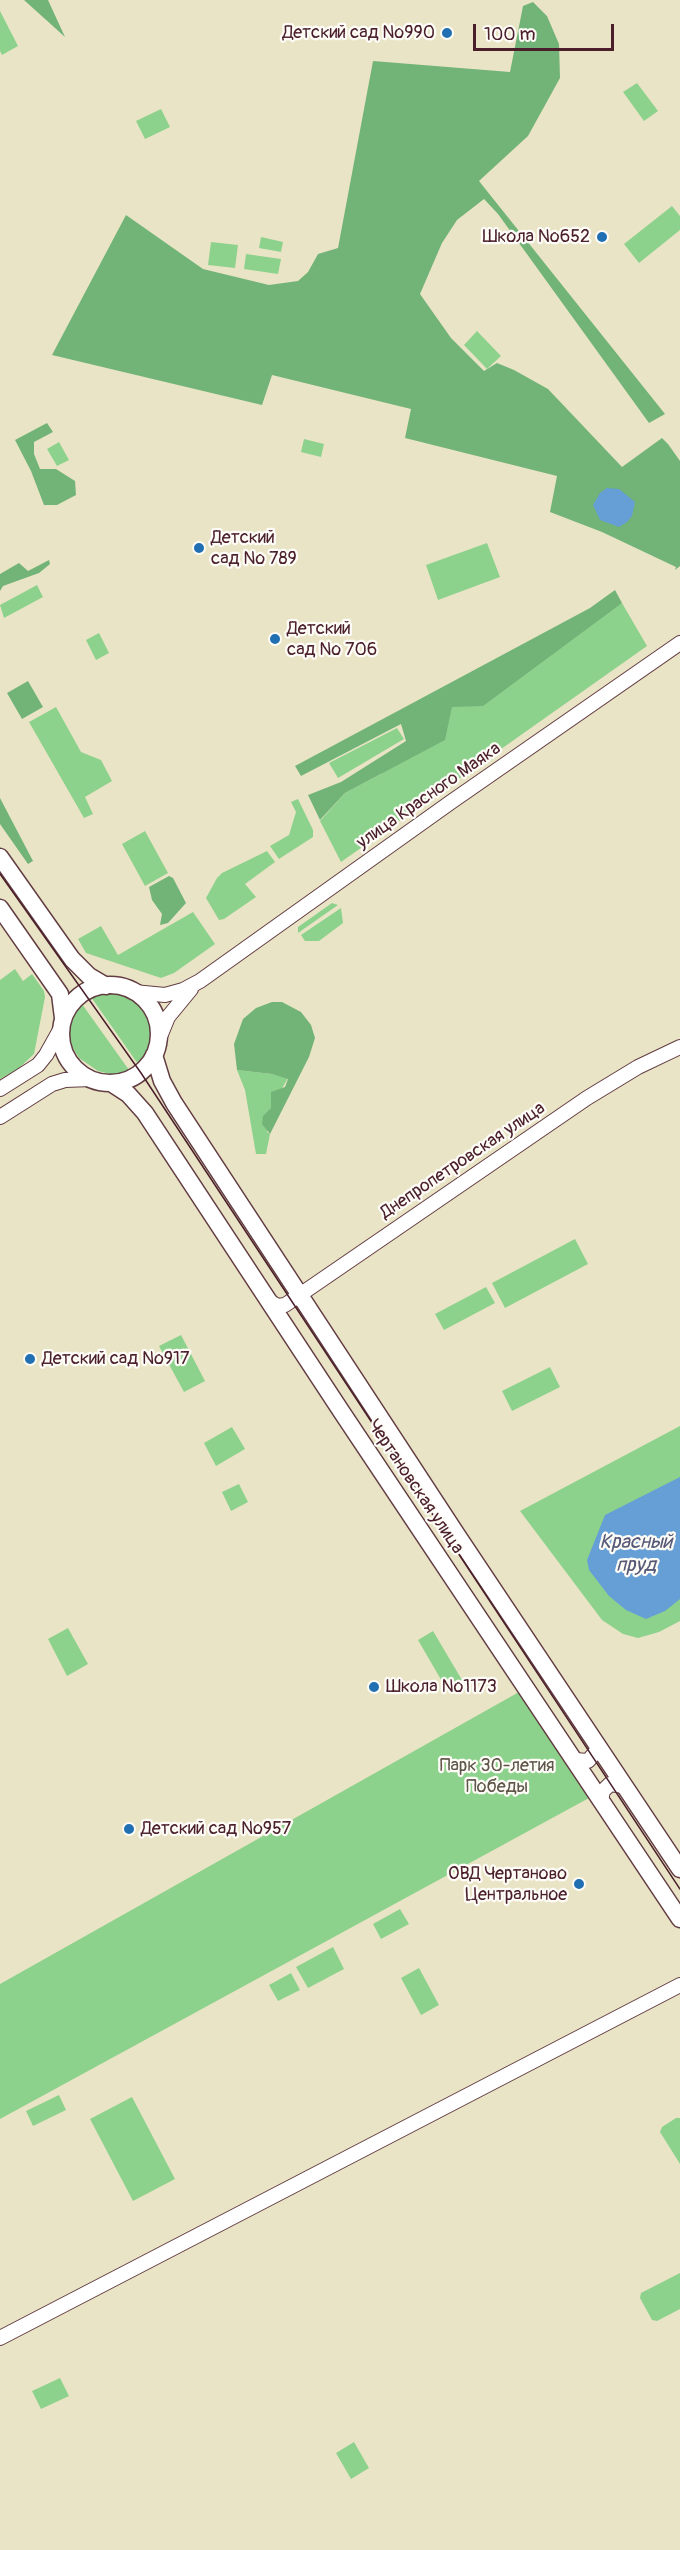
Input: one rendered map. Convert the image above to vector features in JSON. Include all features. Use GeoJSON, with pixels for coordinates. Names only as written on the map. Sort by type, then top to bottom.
{"type":"FeatureCollection","features":[{"type":"Feature","properties":{"kind":"main road"},"geometry":{"type":"LineString","coordinates":[[0,857],[72,959],[88,976],[106,986]]}},
{"type":"Feature","properties":{"kind":"main road"},"geometry":{"type":"LineString","coordinates":[[0,908],[60,994],[61,1044],[66,1055],[80,1073],[91,1079]]}},
{"type":"Feature","properties":{"kind":"main road"},"geometry":{"type":"LineString","coordinates":[[61,1024],[68,1008],[90,989],[117,986],[134,992]]}},
{"type":"Feature","properties":{"kind":"main road","name":"Чертановская улица"},"geometry":{"type":"LineString","coordinates":[[134,992],[145,1000],[154,1012],[158,1025],[156,1067],[170,1096],[299,1295],[680,1869]]}},
{"type":"Feature","properties":{"kind":"main road"},"geometry":{"type":"LineString","coordinates":[[111,1083],[136,1076],[157,1047]]}},
{"type":"Feature","properties":{"kind":"main road","name":"Чертановская улица"},"geometry":{"type":"LineString","coordinates":[[91,1079],[111,1083],[128,1094],[140,1106],[680,1919]]}},
{"type":"Feature","properties":{"kind":"main road"},"geometry":{"type":"LineString","coordinates":[[296,1342],[297,1335],[306,1326],[314,1325],[321,1328]]}},
{"type":"Feature","properties":{"kind":"street","name":"улица Красного Маяка"},"geometry":{"type":"LineString","coordinates":[[157,1047],[168,1017],[200,981],[451,802],[680,643]]}},
{"type":"Feature","properties":{"kind":"street","name":"улица Красного Маяка"},"geometry":{"type":"LineString","coordinates":[[134,992],[165,995],[183,990],[200,981]]}},
{"type":"Feature","properties":{"kind":"street"},"geometry":{"type":"LineString","coordinates":[[0,1089],[38,1065],[46,1055],[61,1024]]}},
{"type":"Feature","properties":{"kind":"street","name":"Днепропетровская улица"},"geometry":{"type":"LineString","coordinates":[[269,1301],[278,1306],[285,1305],[586,1098],[638,1067],[680,1047]]}},
{"type":"Feature","properties":{"kind":"street"},"geometry":{"type":"LineString","coordinates":[[0,1117],[52,1084],[65,1080],[91,1079]]}},
{"type":"Feature","properties":{"kind":"street"},"geometry":{"type":"LineString","coordinates":[[575,1760],[588,1761],[599,1749]]}},
{"type":"Feature","properties":{"kind":"street"},"geometry":{"type":"LineString","coordinates":[[601,1800],[603,1791],[610,1784],[624,1786]]}},
{"type":"Feature","properties":{"kind":"street"},"geometry":{"type":"LineString","coordinates":[[0,2337],[680,1984]]}},
{"type":"Feature","properties":{"kind":"green space"},"geometry":{"type":"Polygon","coordinates":[[[24,0],[48,0],[65,37],[24,0]]]}},
{"type":"Feature","properties":{"kind":"green space"},"geometry":{"type":"Polygon","coordinates":[[[533,2],[547,16],[559,44],[560,78],[528,136],[479,181],[665,414],[649,423],[498,214],[484,199],[457,220],[442,243],[420,294],[451,338],[484,371],[497,363],[548,389],[622,467],[662,438],[668,444],[680,461],[680,566],[675,570],[676,567],[602,532],[550,512],[557,476],[405,438],[411,409],[272,375],[262,405],[52,355],[126,215],[203,269],[269,285],[298,281],[308,272],[318,254],[338,248],[373,61],[510,72],[523,6],[533,2]]]}},
{"type":"Feature","properties":{"kind":"green space"},"geometry":{"type":"Polygon","coordinates":[[[0,11],[18,46],[2,55],[0,51],[0,11]]]}},
{"type":"Feature","properties":{"kind":"green space"},"geometry":{"type":"Polygon","coordinates":[[[637,83],[658,111],[644,121],[623,92],[637,83]]]}},
{"type":"Feature","properties":{"kind":"green space"},"geometry":{"type":"Polygon","coordinates":[[[161,109],[170,127],[145,139],[136,121],[161,109]]]}},
{"type":"Feature","properties":{"kind":"green space"},"geometry":{"type":"Polygon","coordinates":[[[672,206],[680,216],[680,230],[639,263],[624,244],[672,206]]]}},
{"type":"Feature","properties":{"kind":"green space"},"geometry":{"type":"Polygon","coordinates":[[[261,237],[283,242],[281,252],[259,248],[261,237]]]}},
{"type":"Feature","properties":{"kind":"green space"},"geometry":{"type":"Polygon","coordinates":[[[211,242],[238,245],[235,268],[208,265],[211,242]]]}},
{"type":"Feature","properties":{"kind":"green space"},"geometry":{"type":"Polygon","coordinates":[[[246,254],[281,259],[278,274],[244,269],[246,254]]]}},
{"type":"Feature","properties":{"kind":"green space"},"geometry":{"type":"Polygon","coordinates":[[[477,331],[501,356],[487,369],[464,345],[477,331]]]}},
{"type":"Feature","properties":{"kind":"green space"},"geometry":{"type":"Polygon","coordinates":[[[47,423],[53,432],[34,442],[34,454],[40,469],[56,469],[75,481],[76,495],[57,505],[44,505],[31,471],[15,440],[47,423]]]}},
{"type":"Feature","properties":{"kind":"green space"},"geometry":{"type":"Polygon","coordinates":[[[304,439],[324,444],[321,457],[301,452],[304,439]]]}},
{"type":"Feature","properties":{"kind":"green space"},"geometry":{"type":"Polygon","coordinates":[[[59,442],[69,460],[57,466],[47,449],[59,442]]]}},
{"type":"Feature","properties":{"kind":"green space"},"geometry":{"type":"Polygon","coordinates":[[[487,543],[500,577],[438,600],[426,565],[487,543]]]}},
{"type":"Feature","properties":{"kind":"green space"},"geometry":{"type":"Polygon","coordinates":[[[49,560],[50,564],[39,573],[3,586],[0,591],[0,574],[19,563],[28,571],[49,560]]]}},
{"type":"Feature","properties":{"kind":"green space"},"geometry":{"type":"Polygon","coordinates":[[[37,585],[43,597],[4,618],[0,605],[37,585]]]}},
{"type":"Feature","properties":{"kind":"green space"},"geometry":{"type":"Polygon","coordinates":[[[615,590],[622,603],[483,706],[452,707],[445,740],[345,793],[320,820],[308,795],[341,782],[406,741],[401,724],[301,776],[295,766],[590,608],[615,590]]]}},
{"type":"Feature","properties":{"kind":"green space"},"geometry":{"type":"Polygon","coordinates":[[[622,603],[647,646],[341,862],[320,821],[345,793],[381,774],[452,707],[622,603]]]}},
{"type":"Feature","properties":{"kind":"green space"},"geometry":{"type":"Polygon","coordinates":[[[99,633],[109,653],[96,660],[86,640],[99,633]]]}},
{"type":"Feature","properties":{"kind":"green space"},"geometry":{"type":"Polygon","coordinates":[[[28,681],[43,707],[22,719],[7,693],[28,681]]]}},
{"type":"Feature","properties":{"kind":"green space"},"geometry":{"type":"Polygon","coordinates":[[[56,707],[81,752],[101,760],[112,781],[85,797],[93,814],[84,818],[29,722],[56,707]]]}},
{"type":"Feature","properties":{"kind":"green space"},"geometry":{"type":"Polygon","coordinates":[[[397,728],[404,739],[338,778],[329,763],[397,728]]]}},
{"type":"Feature","properties":{"kind":"green space"},"geometry":{"type":"Polygon","coordinates":[[[0,798],[33,861],[28,864],[0,824],[0,798]]]}},
{"type":"Feature","properties":{"kind":"green space"},"geometry":{"type":"Polygon","coordinates":[[[298,799],[313,830],[313,837],[279,859],[270,846],[289,835],[296,812],[291,802],[298,799]]]}},
{"type":"Feature","properties":{"kind":"green space"},"geometry":{"type":"Polygon","coordinates":[[[145,831],[168,873],[145,886],[122,844],[145,831]]]}},
{"type":"Feature","properties":{"kind":"green space"},"geometry":{"type":"Polygon","coordinates":[[[267,851],[275,862],[245,884],[256,897],[219,920],[206,898],[217,878],[222,873],[267,851]]]}},
{"type":"Feature","properties":{"kind":"green space"},"geometry":{"type":"Polygon","coordinates":[[[169,876],[173,878],[186,903],[168,923],[160,925],[162,914],[152,900],[149,887],[169,876]]]}},
{"type":"Feature","properties":{"kind":"green space"},"geometry":{"type":"Polygon","coordinates":[[[332,903],[338,905],[298,933],[298,927],[332,903]]]}},
{"type":"Feature","properties":{"kind":"green space"},"geometry":{"type":"Polygon","coordinates":[[[341,908],[343,923],[319,941],[305,941],[301,935],[341,908]]]}},
{"type":"Feature","properties":{"kind":"green space"},"geometry":{"type":"Polygon","coordinates":[[[193,912],[215,944],[174,973],[161,978],[86,953],[78,939],[101,926],[118,955],[193,912]]]}},
{"type":"Feature","properties":{"kind":"green space"},"geometry":{"type":"Polygon","coordinates":[[[15,969],[23,981],[32,974],[44,991],[45,997],[34,1054],[19,1068],[0,1079],[0,980],[15,969]]]}},
{"type":"Feature","properties":{"kind":"green space"},"geometry":{"type":"Polygon","coordinates":[[[104,992],[124,992],[138,1000],[147,1011],[153,1025],[153,1036],[151,1046],[138,1064],[91,997],[104,992]]]}},
{"type":"Feature","properties":{"kind":"green space"},"geometry":{"type":"Polygon","coordinates":[[[272,1002],[282,1002],[301,1012],[311,1025],[315,1038],[309,1057],[270,1134],[262,1124],[263,1116],[271,1108],[271,1092],[285,1087],[288,1079],[272,1074],[237,1070],[234,1044],[243,1019],[256,1008],[272,1002]]]}},
{"type":"Feature","properties":{"kind":"green space"},"geometry":{"type":"Polygon","coordinates":[[[82,1004],[129,1070],[114,1075],[98,1071],[79,1058],[71,1045],[69,1032],[73,1015],[82,1004]]]}},
{"type":"Feature","properties":{"kind":"green space"},"geometry":{"type":"Polygon","coordinates":[[[237,1070],[288,1078],[271,1108],[267,1132],[270,1134],[266,1154],[256,1154],[245,1090],[237,1070]]]}},
{"type":"Feature","properties":{"kind":"green space"},"geometry":{"type":"Polygon","coordinates":[[[575,1239],[588,1264],[505,1308],[492,1283],[575,1239]]]}},
{"type":"Feature","properties":{"kind":"green space"},"geometry":{"type":"Polygon","coordinates":[[[486,1287],[495,1303],[444,1330],[435,1314],[486,1287]]]}},
{"type":"Feature","properties":{"kind":"green space"},"geometry":{"type":"Polygon","coordinates":[[[181,1335],[205,1381],[184,1392],[159,1346],[181,1335]]]}},
{"type":"Feature","properties":{"kind":"green space"},"geometry":{"type":"Polygon","coordinates":[[[550,1367],[560,1387],[512,1411],[502,1391],[550,1367]]]}},
{"type":"Feature","properties":{"kind":"green space"},"geometry":{"type":"Polygon","coordinates":[[[680,1426],[680,1621],[659,1632],[638,1638],[623,1634],[602,1620],[520,1511],[680,1426]]]}},
{"type":"Feature","properties":{"kind":"green space"},"geometry":{"type":"Polygon","coordinates":[[[232,1427],[245,1449],[216,1466],[204,1443],[232,1427]]]}},
{"type":"Feature","properties":{"kind":"green space"},"geometry":{"type":"Polygon","coordinates":[[[239,1484],[248,1502],[231,1511],[222,1492],[239,1484]]]}},
{"type":"Feature","properties":{"kind":"green space"},"geometry":{"type":"Polygon","coordinates":[[[68,1628],[88,1664],[67,1676],[48,1639],[68,1628]]]}},
{"type":"Feature","properties":{"kind":"green space"},"geometry":{"type":"Polygon","coordinates":[[[433,1631],[462,1680],[447,1690],[418,1640],[433,1631]]]}},
{"type":"Feature","properties":{"kind":"green space","name":"Парк 30-летия Победы"},"geometry":{"type":"Polygon","coordinates":[[[519,1692],[589,1798],[0,2119],[0,1984],[519,1692]]]}},
{"type":"Feature","properties":{"kind":"green space"},"geometry":{"type":"Polygon","coordinates":[[[400,1909],[409,1924],[381,1939],[373,1924],[400,1909]]]}},
{"type":"Feature","properties":{"kind":"green space"},"geometry":{"type":"Polygon","coordinates":[[[333,1947],[344,1969],[308,1988],[296,1967],[333,1947]]]}},
{"type":"Feature","properties":{"kind":"green space"},"geometry":{"type":"Polygon","coordinates":[[[419,1968],[439,2005],[421,2015],[401,1978],[419,1968]]]}},
{"type":"Feature","properties":{"kind":"green space"},"geometry":{"type":"Polygon","coordinates":[[[291,1973],[300,1990],[278,2001],[269,1985],[291,1973]]]}},
{"type":"Feature","properties":{"kind":"green space"},"geometry":{"type":"Polygon","coordinates":[[[59,2095],[66,2110],[33,2126],[26,2111],[59,2095]]]}},
{"type":"Feature","properties":{"kind":"green space"},"geometry":{"type":"Polygon","coordinates":[[[132,2097],[175,2179],[133,2201],[90,2119],[132,2097]]]}},
{"type":"Feature","properties":{"kind":"green space"},"geometry":{"type":"Polygon","coordinates":[[[680,2118],[680,2164],[660,2132],[662,2127],[680,2118]]]}},
{"type":"Feature","properties":{"kind":"green space"},"geometry":{"type":"Polygon","coordinates":[[[680,2273],[680,2309],[657,2321],[652,2320],[640,2298],[641,2293],[680,2273]]]}},
{"type":"Feature","properties":{"kind":"green space"},"geometry":{"type":"Polygon","coordinates":[[[60,2378],[69,2396],[41,2409],[32,2391],[60,2378]]]}},
{"type":"Feature","properties":{"kind":"green space"},"geometry":{"type":"Polygon","coordinates":[[[354,2442],[369,2468],[351,2479],[336,2453],[354,2442]]]}},
{"type":"Feature","properties":{"kind":"water"},"geometry":{"type":"Polygon","coordinates":[[[607,488],[619,489],[635,502],[632,516],[619,527],[600,520],[593,505],[600,493],[607,488]]]}},
{"type":"Feature","properties":{"kind":"water","name":"Красный пруд"},"geometry":{"type":"Polygon","coordinates":[[[680,1477],[680,1599],[665,1611],[646,1619],[626,1610],[609,1596],[589,1570],[587,1560],[605,1515],[680,1477]]]}},
{"type":"Feature","properties":{"kind":"tram line"},"geometry":{"type":"LineString","coordinates":[[0,874],[141,1073],[680,1889]]}},
{"type":"Feature","properties":{"kind":"place","name":"Детский сад №990"},"geometry":{"type":"Point","coordinates":[447,33]}},
{"type":"Feature","properties":{"kind":"place","name":"Школа №652"},"geometry":{"type":"Point","coordinates":[602,237]}},
{"type":"Feature","properties":{"kind":"place","name":"Детский сад № 789"},"geometry":{"type":"Point","coordinates":[199,548]}},
{"type":"Feature","properties":{"kind":"place","name":"Детский сад № 706"},"geometry":{"type":"Point","coordinates":[275,639]}},
{"type":"Feature","properties":{"kind":"place","name":"Детский сад №917"},"geometry":{"type":"Point","coordinates":[30,1359]}},
{"type":"Feature","properties":{"kind":"place","name":"Школа №1173"},"geometry":{"type":"Point","coordinates":[374,1687]}},
{"type":"Feature","properties":{"kind":"place","name":"Детский сад №957"},"geometry":{"type":"Point","coordinates":[129,1829]}},
{"type":"Feature","properties":{"kind":"place","name":"ОВД Чертаново Центральное"},"geometry":{"type":"Point","coordinates":[579,1884]}}]}
